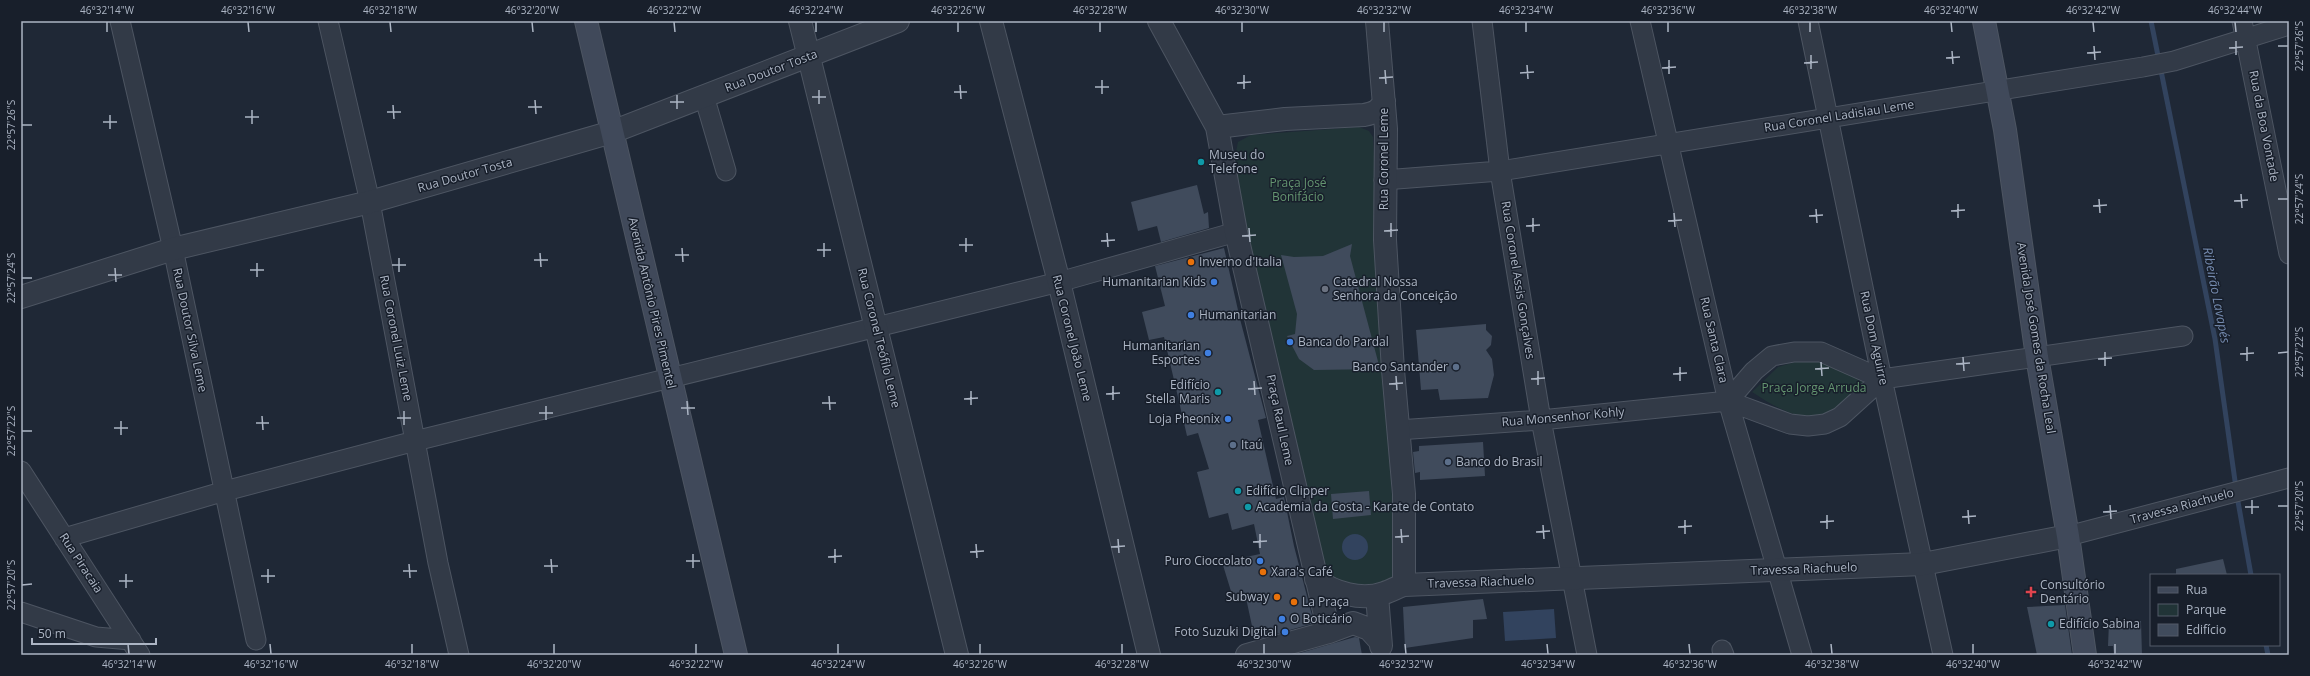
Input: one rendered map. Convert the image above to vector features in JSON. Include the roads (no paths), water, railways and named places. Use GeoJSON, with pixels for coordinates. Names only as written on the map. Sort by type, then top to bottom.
{"type":"FeatureCollection","features":[{"type":"Feature","properties":{"kind":"main road","name":"Avenida Antônio Pires Pimentel"},"geometry":{"type":"LineString","coordinates":[[586,21],[669,378],[736,655]]}},
{"type":"Feature","properties":{"kind":"main road","name":"Avenida José Gomes da Rocha Leal"},"geometry":{"type":"LineString","coordinates":[[1984,21],[2005,130],[2037,357],[2068,536],[2085,655]]}},
{"type":"Feature","properties":{"kind":"street","name":"Rua Doutor Silva Leme"},"geometry":{"type":"LineString","coordinates":[[120,21],[173,249],[256,640]]}},
{"type":"Feature","properties":{"kind":"street","name":"Rua Coronel Luiz Leme"},"geometry":{"type":"LineString","coordinates":[[328,21],[370,202],[438,563],[458,655]]}},
{"type":"Feature","properties":{"kind":"street","name":"Rua Coronel Teófilo Leme"},"geometry":{"type":"LineString","coordinates":[[800,21],[957,655]]}},
{"type":"Feature","properties":{"kind":"street","name":"Rua Doutor Tosta"},"geometry":{"type":"LineString","coordinates":[[21,297],[173,249],[370,202],[612,132],[809,57],[898,21]]}},
{"type":"Feature","properties":{"kind":"street","name":"Rua Coronel João Leme"},"geometry":{"type":"LineString","coordinates":[[991,21],[1059,282],[1149,655]]}},
{"type":"Feature","properties":{"kind":"street"},"geometry":{"type":"LineString","coordinates":[[64,538],[225,491],[415,441],[1059,282],[1236,232],[1217,127],[1159,21]]}},
{"type":"Feature","properties":{"kind":"street","name":"Rua Coronel Leme"},"geometry":{"type":"LineString","coordinates":[[1377,21],[1386,129],[1384,180],[1385,240],[1398,430],[1404,494],[1404,585]]}},
{"type":"Feature","properties":{"kind":"street","name":"Rua Coronel Assis Gonçalves"},"geometry":{"type":"LineString","coordinates":[[1482,21],[1500,171],[1541,420],[1587,655]]}},
{"type":"Feature","properties":{"kind":"street","name":"Rua Santa Clara"},"geometry":{"type":"LineString","coordinates":[[1640,21],[1728,400],[1776,570],[1802,655]]}},
{"type":"Feature","properties":{"kind":"street","name":"Rua Dom Aguirre"},"geometry":{"type":"LineString","coordinates":[[1808,21],[1882,379],[1943,655]]}},
{"type":"Feature","properties":{"kind":"street","name":"Rua Coronel Ladislau Leme"},"geometry":{"type":"LineString","coordinates":[[1384,180],[1500,171],[1669,145],[2143,67],[2174,61],[2244,29],[2289,25]]}},
{"type":"Feature","properties":{"kind":"street","name":"Rua da Boa Vontade"},"geometry":{"type":"LineString","coordinates":[[2244,29],[2289,254]]}},
{"type":"Feature","properties":{"kind":"street"},"geometry":{"type":"LineString","coordinates":[[704,96],[726,171]]}},
{"type":"Feature","properties":{"kind":"street"},"geometry":{"type":"LineString","coordinates":[[1217,127],[1299,118],[1364,115],[1382,108],[1384,101]]}},
{"type":"Feature","properties":{"kind":"street"},"geometry":{"type":"LineString","coordinates":[[1364,115],[1378,122],[1386,129]]}},
{"type":"Feature","properties":{"kind":"street","name":"Praça Raul Leme"},"geometry":{"type":"LineString","coordinates":[[1236,232],[1329,632]]}},
{"type":"Feature","properties":{"kind":"street"},"geometry":{"type":"LineString","coordinates":[[1728,400],[1754,371],[1772,356],[1794,352],[1821,352],[1882,379],[2183,336]]}},
{"type":"Feature","properties":{"kind":"street","name":"Rua Monsenhor Kohly"},"geometry":{"type":"LineString","coordinates":[[1398,430],[1541,420],[1728,400],[1790,424],[1808,426],[1825,424],[1840,417],[1882,379]]}},
{"type":"Feature","properties":{"kind":"street","name":"Rua Piracaia"},"geometry":{"type":"LineString","coordinates":[[21,471],[135,648]]}},
{"type":"Feature","properties":{"kind":"street","name":"Travessa Riachuelo"},"geometry":{"type":"LineString","coordinates":[[1316,579],[1327,588],[1343,593],[1377,595],[1404,585],[1923,564],[2068,536],[2289,478]]}},
{"type":"Feature","properties":{"kind":"street"},"geometry":{"type":"LineString","coordinates":[[1377,595],[1381,648]]}},
{"type":"Feature","properties":{"kind":"street"},"geometry":{"type":"LineString","coordinates":[[21,612],[96,637],[135,648]]}},
{"type":"Feature","properties":{"kind":"street"},"geometry":{"type":"LineString","coordinates":[[1247,655],[1329,632],[1342,626],[1358,624],[1369,628],[1381,648]]}},
{"type":"Feature","properties":{"kind":"water"},"geometry":{"type":"Polygon","coordinates":[[[1355,534],[1364,538],[1368,547],[1364,556],[1355,560],[1346,556],[1342,547],[1346,538],[1355,534]]]}},
{"type":"Feature","properties":{"kind":"water"},"geometry":{"type":"Polygon","coordinates":[[[1554,609],[1556,638],[1505,641],[1503,612],[1554,609]]]}},
{"type":"Feature","properties":{"kind":"waterway","name":"Ribeirão Lavapés"},"geometry":{"type":"LineString","coordinates":[[2151,21],[2215,339],[2236,488]]}},
{"type":"Feature","properties":{"kind":"waterway","name":"Ribeirão Lavapés"},"geometry":{"type":"LineString","coordinates":[[2237,496],[2251,574]]}},
{"type":"Feature","properties":{"kind":"waterway","name":"Ribeirão Lavapés"},"geometry":{"type":"LineString","coordinates":[[2266,646],[2268,655]]}},
{"type":"Feature","properties":{"kind":"place","name":"Museu do Telefone"},"geometry":{"type":"Point","coordinates":[1201,162]}},
{"type":"Feature","properties":{"kind":"place","name":"Inverno d'Italia"},"geometry":{"type":"Point","coordinates":[1191,262]}},
{"type":"Feature","properties":{"kind":"place","name":"Humanitarian Kids"},"geometry":{"type":"Point","coordinates":[1214,282]}},
{"type":"Feature","properties":{"kind":"place","name":"Catedral Nossa Senhora da Conceição"},"geometry":{"type":"Point","coordinates":[1325,289]}},
{"type":"Feature","properties":{"kind":"place","name":"Humanitarian"},"geometry":{"type":"Point","coordinates":[1191,315]}},
{"type":"Feature","properties":{"kind":"place","name":"Banca do Pardal"},"geometry":{"type":"Point","coordinates":[1290,342]}},
{"type":"Feature","properties":{"kind":"place","name":"Humanitarian Esportes"},"geometry":{"type":"Point","coordinates":[1208,353]}},
{"type":"Feature","properties":{"kind":"place","name":"Banco Santander"},"geometry":{"type":"Point","coordinates":[1456,367]}},
{"type":"Feature","properties":{"kind":"place","name":"Edifício Stella Maris"},"geometry":{"type":"Point","coordinates":[1218,392]}},
{"type":"Feature","properties":{"kind":"place","name":"Loja Pheonix"},"geometry":{"type":"Point","coordinates":[1228,419]}},
{"type":"Feature","properties":{"kind":"place","name":"Itaú"},"geometry":{"type":"Point","coordinates":[1233,445]}},
{"type":"Feature","properties":{"kind":"place","name":"Banco do Brasil"},"geometry":{"type":"Point","coordinates":[1448,462]}},
{"type":"Feature","properties":{"kind":"place","name":"Edifício Clipper"},"geometry":{"type":"Point","coordinates":[1238,491]}},
{"type":"Feature","properties":{"kind":"place","name":"Academia da Costa - Karate de Contato"},"geometry":{"type":"Point","coordinates":[1248,507]}},
{"type":"Feature","properties":{"kind":"place","name":"Puro Cioccolato"},"geometry":{"type":"Point","coordinates":[1260,561]}},
{"type":"Feature","properties":{"kind":"place","name":"Xara's Café"},"geometry":{"type":"Point","coordinates":[1263,572]}},
{"type":"Feature","properties":{"kind":"place","name":"Consultório Dentário"},"geometry":{"type":"Point","coordinates":[2031,592]}},
{"type":"Feature","properties":{"kind":"place","name":"Subway"},"geometry":{"type":"Point","coordinates":[1277,597]}},
{"type":"Feature","properties":{"kind":"place","name":"La Praça"},"geometry":{"type":"Point","coordinates":[1294,602]}},
{"type":"Feature","properties":{"kind":"place","name":"O Boticário"},"geometry":{"type":"Point","coordinates":[1282,619]}},
{"type":"Feature","properties":{"kind":"place","name":"Edifício Sabina"},"geometry":{"type":"Point","coordinates":[2051,624]}},
{"type":"Feature","properties":{"kind":"place","name":"Foto Suzuki Digital"},"geometry":{"type":"Point","coordinates":[1285,632]}},
{"type":"Feature","properties":{"kind":"park label","name":"Praça José Bonifácio"},"geometry":{"type":"Point","coordinates":[1298,190]}},
{"type":"Feature","properties":{"kind":"park label","name":"Praça Jorge Arruda"},"geometry":{"type":"Point","coordinates":[1814,388]}}]}
